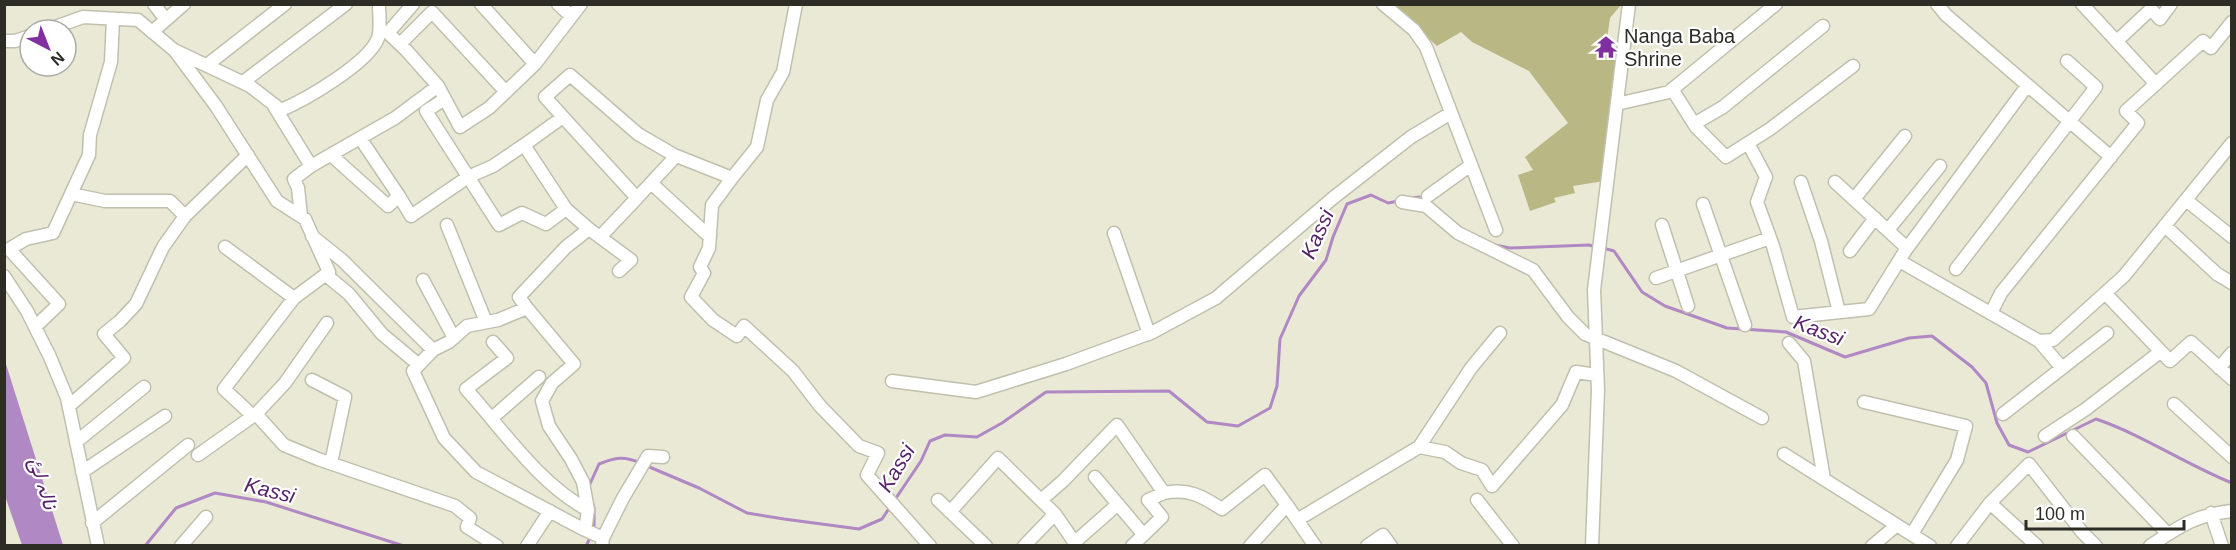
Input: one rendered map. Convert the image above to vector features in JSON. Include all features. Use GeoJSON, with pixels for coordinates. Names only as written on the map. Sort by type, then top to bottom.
{"type":"FeatureCollection","features":[{"type":"Feature","properties":{"kind":"street"},"geometry":{"type":"LineString","coordinates":[[154,4],[166,20]]}},
{"type":"Feature","properties":{"kind":"street"},"geometry":{"type":"LineString","coordinates":[[152,32],[184,4]]}},
{"type":"Feature","properties":{"kind":"street"},"geometry":{"type":"LineString","coordinates":[[207,65],[285,4]]}},
{"type":"Feature","properties":{"kind":"street"},"geometry":{"type":"LineString","coordinates":[[243,82],[346,4]]}},
{"type":"Feature","properties":{"kind":"street"},"geometry":{"type":"LineString","coordinates":[[174,50],[243,82],[281,110],[307,99],[360,61],[378,38],[379,4]]}},
{"type":"Feature","properties":{"kind":"street"},"geometry":{"type":"LineString","coordinates":[[413,4],[388,33],[438,86],[460,127],[489,108],[535,64],[581,4]]}},
{"type":"Feature","properties":{"kind":"street"},"geometry":{"type":"LineString","coordinates":[[481,4],[535,64]]}},
{"type":"Feature","properties":{"kind":"street"},"geometry":{"type":"LineString","coordinates":[[558,4],[572,16]]}},
{"type":"Feature","properties":{"kind":"street"},"geometry":{"type":"LineString","coordinates":[[796,4],[783,72],[767,100],[757,147],[712,206],[709,248],[700,267],[704,273],[691,297],[713,320],[737,336],[744,326],[793,371],[820,406],[859,446],[878,453],[867,475],[930,546]]}},
{"type":"Feature","properties":{"kind":"street"},"geometry":{"type":"LineString","coordinates":[[1383,4],[1414,30],[1426,47],[1496,231]]}},
{"type":"Feature","properties":{"kind":"street"},"geometry":{"type":"LineString","coordinates":[[1592,546],[1597,375],[1594,290],[1629,4]]}},
{"type":"Feature","properties":{"kind":"street"},"geometry":{"type":"LineString","coordinates":[[1617,104],[1672,90],[1776,4]]}},
{"type":"Feature","properties":{"kind":"street"},"geometry":{"type":"LineString","coordinates":[[1937,4],[1946,15],[2027,87],[2111,157]]}},
{"type":"Feature","properties":{"kind":"street"},"geometry":{"type":"LineString","coordinates":[[2082,4],[2156,84]]}},
{"type":"Feature","properties":{"kind":"street"},"geometry":{"type":"LineString","coordinates":[[2116,41],[2151,9],[2160,19],[2171,4]]}},
{"type":"Feature","properties":{"kind":"street"},"geometry":{"type":"LineString","coordinates":[[400,44],[432,12],[506,92]]}},
{"type":"Feature","properties":{"kind":"street"},"geometry":{"type":"LineString","coordinates":[[78,19],[83,17],[138,20],[174,50],[216,106],[277,201],[305,219],[329,272],[294,298],[225,389],[284,445],[455,506],[470,518],[466,527],[497,546]]}},
{"type":"Feature","properties":{"kind":"street"},"geometry":{"type":"LineString","coordinates":[[35,327],[59,304],[9,249],[26,239],[53,232],[88,155],[90,135],[111,62],[113,19]]}},
{"type":"Feature","properties":{"kind":"street"},"geometry":{"type":"LineString","coordinates":[[1991,313],[2001,293],[2138,123],[2127,111],[2203,41],[2211,48],[2232,22]]}},
{"type":"Feature","properties":{"kind":"street"},"geometry":{"type":"LineString","coordinates":[[1694,124],[1723,107],[1823,26]]}},
{"type":"Feature","properties":{"kind":"street"},"geometry":{"type":"LineString","coordinates":[[1956,268],[2096,87],[2067,61]]}},
{"type":"Feature","properties":{"kind":"street"},"geometry":{"type":"LineString","coordinates":[[1672,90],[1694,124],[1726,157],[1853,66]]}},
{"type":"Feature","properties":{"kind":"street"},"geometry":{"type":"LineString","coordinates":[[637,198],[545,97],[570,75],[638,134],[676,156],[732,177]]}},
{"type":"Feature","properties":{"kind":"street"},"geometry":{"type":"LineString","coordinates":[[300,216],[298,188],[294,179],[311,166],[395,118],[438,86]]}},
{"type":"Feature","properties":{"kind":"street"},"geometry":{"type":"LineString","coordinates":[[1748,143],[1766,177],[1757,202],[1793,317],[1869,309],[1907,248],[2027,87]]}},
{"type":"Feature","properties":{"kind":"street"},"geometry":{"type":"LineString","coordinates":[[445,99],[426,111],[499,225],[522,213],[546,224],[566,209]]}},
{"type":"Feature","properties":{"kind":"street"},"geometry":{"type":"LineString","coordinates":[[273,104],[311,166]]}},
{"type":"Feature","properties":{"kind":"street"},"geometry":{"type":"LineString","coordinates":[[892,381],[976,392],[1066,364],[1149,334],[1216,298],[1333,198],[1411,137],[1452,113]]}},
{"type":"Feature","properties":{"kind":"street"},"geometry":{"type":"LineString","coordinates":[[360,138],[411,216],[468,177],[493,166],[563,117]]}},
{"type":"Feature","properties":{"kind":"street"},"geometry":{"type":"LineString","coordinates":[[1854,199],[1905,136]]}},
{"type":"Feature","properties":{"kind":"street"},"geometry":{"type":"LineString","coordinates":[[2039,341],[2053,340],[2124,276],[2232,143]]}},
{"type":"Feature","properties":{"kind":"street"},"geometry":{"type":"LineString","coordinates":[[524,145],[566,209],[631,260],[619,271]]}},
{"type":"Feature","properties":{"kind":"street"},"geometry":{"type":"LineString","coordinates":[[331,155],[388,206],[399,196]]}},
{"type":"Feature","properties":{"kind":"street"},"geometry":{"type":"LineString","coordinates":[[69,406],[124,358],[104,333],[120,321],[136,304],[163,247],[185,216],[248,156]]}},
{"type":"Feature","properties":{"kind":"street"},"geometry":{"type":"LineString","coordinates":[[600,237],[676,156]]}},
{"type":"Feature","properties":{"kind":"street"},"geometry":{"type":"LineString","coordinates":[[1428,196],[1471,165]]}},
{"type":"Feature","properties":{"kind":"street"},"geometry":{"type":"LineString","coordinates":[[1888,230],[1940,166]]}},
{"type":"Feature","properties":{"kind":"street"},"geometry":{"type":"LineString","coordinates":[[1801,182],[1821,241],[1839,312]]}},
{"type":"Feature","properties":{"kind":"street"},"geometry":{"type":"LineString","coordinates":[[1835,182],[1907,248]]}},
{"type":"Feature","properties":{"kind":"street"},"geometry":{"type":"LineString","coordinates":[[651,183],[710,237]]}},
{"type":"Feature","properties":{"kind":"street"},"geometry":{"type":"LineString","coordinates":[[70,194],[105,201],[170,201],[185,216]]}},
{"type":"Feature","properties":{"kind":"street"},"geometry":{"type":"LineString","coordinates":[[2186,200],[2232,237]]}},
{"type":"Feature","properties":{"kind":"street"},"geometry":{"type":"LineString","coordinates":[[1402,202],[1426,206],[1458,233],[1533,270],[1568,317],[1585,334],[1676,371],[1762,418]]}},
{"type":"Feature","properties":{"kind":"street"},"geometry":{"type":"LineString","coordinates":[[1703,204],[1745,325]]}},
{"type":"Feature","properties":{"kind":"street"},"geometry":{"type":"LineString","coordinates":[[1850,251],[1875,218]]}},
{"type":"Feature","properties":{"kind":"street"},"geometry":{"type":"LineString","coordinates":[[447,225],[486,322]]}},
{"type":"Feature","properties":{"kind":"street"},"geometry":{"type":"LineString","coordinates":[[1662,225],[1688,306]]}},
{"type":"Feature","properties":{"kind":"street"},"geometry":{"type":"LineString","coordinates":[[2165,226],[2217,274],[2232,283]]}},
{"type":"Feature","properties":{"kind":"street"},"geometry":{"type":"LineString","coordinates":[[585,530],[588,510],[583,482],[549,426],[542,401],[552,383],[574,364],[519,297],[566,247],[589,229]]}},
{"type":"Feature","properties":{"kind":"street"},"geometry":{"type":"LineString","coordinates":[[1114,233],[1149,334]]}},
{"type":"Feature","properties":{"kind":"street"},"geometry":{"type":"LineString","coordinates":[[312,236],[342,260],[433,350]]}},
{"type":"Feature","properties":{"kind":"street"},"geometry":{"type":"LineString","coordinates":[[1656,279],[1770,238]]}},
{"type":"Feature","properties":{"kind":"street"},"geometry":{"type":"LineString","coordinates":[[225,247],[294,298]]}},
{"type":"Feature","properties":{"kind":"street"},"geometry":{"type":"LineString","coordinates":[[1903,263],[2039,341],[2062,368]]}},
{"type":"Feature","properties":{"kind":"street"},"geometry":{"type":"LineString","coordinates":[[326,275],[349,294],[382,334],[419,365]]}},
{"type":"Feature","properties":{"kind":"street"},"geometry":{"type":"LineString","coordinates":[[4,276],[35,327],[50,357],[69,406],[98,546]]}},
{"type":"Feature","properties":{"kind":"street"},"geometry":{"type":"LineString","coordinates":[[423,280],[454,338]]}},
{"type":"Feature","properties":{"kind":"street"},"geometry":{"type":"LineString","coordinates":[[2105,294],[2170,361],[2191,342],[2232,379]]}},
{"type":"Feature","properties":{"kind":"street"},"geometry":{"type":"LineString","coordinates":[[527,308],[498,320],[467,326],[454,338],[433,350],[413,372],[444,438],[476,472],[585,530],[602,542],[648,456],[663,457]]}},
{"type":"Feature","properties":{"kind":"street"},"geometry":{"type":"LineString","coordinates":[[198,455],[255,415],[285,383],[327,323]]}},
{"type":"Feature","properties":{"kind":"street"},"geometry":{"type":"LineString","coordinates":[[1297,520],[1419,447],[1471,368],[1500,333]]}},
{"type":"Feature","properties":{"kind":"street"},"geometry":{"type":"LineString","coordinates":[[2003,414],[2107,333]]}},
{"type":"Feature","properties":{"kind":"street"},"geometry":{"type":"LineString","coordinates":[[493,342],[507,357],[466,389],[533,465],[569,499],[588,510]]}},
{"type":"Feature","properties":{"kind":"street"},"geometry":{"type":"LineString","coordinates":[[1788,343],[1804,361],[1824,479]]}},
{"type":"Feature","properties":{"kind":"street"},"geometry":{"type":"LineString","coordinates":[[2045,436],[2086,409],[2160,352]]}},
{"type":"Feature","properties":{"kind":"street"},"geometry":{"type":"LineString","coordinates":[[2219,368],[2232,353]]}},
{"type":"Feature","properties":{"kind":"street"},"geometry":{"type":"LineString","coordinates":[[1419,447],[1445,452],[1461,463],[1482,470],[1492,486],[1562,405],[1576,372],[1597,375]]}},
{"type":"Feature","properties":{"kind":"street"},"geometry":{"type":"LineString","coordinates":[[492,418],[539,377]]}},
{"type":"Feature","properties":{"kind":"street"},"geometry":{"type":"LineString","coordinates":[[312,380],[345,397],[331,463]]}},
{"type":"Feature","properties":{"kind":"street"},"geometry":{"type":"LineString","coordinates":[[76,442],[144,387]]}},
{"type":"Feature","properties":{"kind":"street"},"geometry":{"type":"LineString","coordinates":[[1864,402],[1966,426],[1957,460],[1912,534]]}},
{"type":"Feature","properties":{"kind":"street"},"geometry":{"type":"LineString","coordinates":[[2174,404],[2232,457]]}},
{"type":"Feature","properties":{"kind":"street"},"geometry":{"type":"LineString","coordinates":[[82,472],[165,416]]}},
{"type":"Feature","properties":{"kind":"street"},"geometry":{"type":"LineString","coordinates":[[1041,500],[1117,424],[1164,492]]}},
{"type":"Feature","properties":{"kind":"street"},"geometry":{"type":"LineString","coordinates":[[2073,436],[2168,534]]}},
{"type":"Feature","properties":{"kind":"street"},"geometry":{"type":"LineString","coordinates":[[93,523],[188,445]]}},
{"type":"Feature","properties":{"kind":"street"},"geometry":{"type":"LineString","coordinates":[[1784,454],[1930,546]]}},
{"type":"Feature","properties":{"kind":"street"},"geometry":{"type":"LineString","coordinates":[[950,512],[998,458],[1055,514],[1076,544],[1118,504]]}},
{"type":"Feature","properties":{"kind":"street"},"geometry":{"type":"LineString","coordinates":[[1957,546],[1990,503],[2029,464],[2082,532],[2096,546]]}},
{"type":"Feature","properties":{"kind":"street"},"geometry":{"type":"LineString","coordinates":[[1132,546],[1161,517],[1148,500],[1164,492],[1180,490],[1205,498],[1222,509],[1265,475],[1315,546]]}},
{"type":"Feature","properties":{"kind":"street"},"geometry":{"type":"LineString","coordinates":[[1095,477],[1143,534]]}},
{"type":"Feature","properties":{"kind":"street"},"geometry":{"type":"LineString","coordinates":[[938,500],[986,546]]}},
{"type":"Feature","properties":{"kind":"street"},"geometry":{"type":"LineString","coordinates":[[1477,500],[1513,546]]}},
{"type":"Feature","properties":{"kind":"street"},"geometry":{"type":"LineString","coordinates":[[1990,503],[2037,546]]}},
{"type":"Feature","properties":{"kind":"street"},"geometry":{"type":"LineString","coordinates":[[1250,546],[1287,505]]}},
{"type":"Feature","properties":{"kind":"street"},"geometry":{"type":"LineString","coordinates":[[526,546],[550,511]]}},
{"type":"Feature","properties":{"kind":"street"},"geometry":{"type":"LineString","coordinates":[[2150,546],[2189,520],[2211,513],[2232,511]]}},
{"type":"Feature","properties":{"kind":"street"},"geometry":{"type":"LineString","coordinates":[[2211,513],[2222,546]]}},
{"type":"Feature","properties":{"kind":"street"},"geometry":{"type":"LineString","coordinates":[[1024,546],[1055,514]]}},
{"type":"Feature","properties":{"kind":"street"},"geometry":{"type":"LineString","coordinates":[[181,546],[206,517]]}},
{"type":"Feature","properties":{"kind":"street"},"geometry":{"type":"LineString","coordinates":[[1872,546],[1897,525]]}},
{"type":"Feature","properties":{"kind":"street"},"geometry":{"type":"LineString","coordinates":[[1367,546],[1383,535],[1391,546]]}},
{"type":"Feature","properties":{"kind":"shaded area"},"geometry":{"type":"Polygon","coordinates":[[[1391,5],[1621,5],[1610,18],[1607,39],[1599,48],[1619,64],[1604,181],[1573,186],[1575,193],[1554,198],[1556,202],[1530,211],[1518,175],[1533,170],[1525,157],[1568,123],[1529,71],[1472,42],[1461,32],[1437,46],[1391,5]]]}},
{"type":"Feature","properties":{"kind":"shaded area","name":"نالہ لئ"},"geometry":{"type":"Polygon","coordinates":[[[5,361],[63,545],[22,545],[5,496],[5,361]]]}},
{"type":"Feature","properties":{"kind":"waterway","name":"Kassi"},"geometry":{"type":"LineString","coordinates":[[894,501],[921,461],[930,441],[945,435],[977,437],[1002,423],[1046,392],[1169,391],[1207,422],[1238,426],[1270,408],[1277,386],[1280,339],[1299,296],[1326,260],[1347,204],[1371,195],[1388,203],[1399,201]]}},
{"type":"Feature","properties":{"kind":"waterway","name":"Kassi"},"geometry":{"type":"LineString","coordinates":[[1411,198],[1419,197],[1424,201]]}},
{"type":"Feature","properties":{"kind":"waterway","name":"Kassi"},"geometry":{"type":"LineString","coordinates":[[1495,245],[1510,248],[1589,245],[1596,247]]}},
{"type":"Feature","properties":{"kind":"waterway","name":"Kassi"},"geometry":{"type":"LineString","coordinates":[[1603,248],[1614,251],[1642,292],[1665,306],[1727,328],[1786,332],[1845,357],[1909,338],[1932,336],[1972,367],[1986,383],[1997,423],[2009,445],[2028,452],[2096,419],[2130,433],[2232,483]]}},
{"type":"Feature","properties":{"kind":"waterway","name":"Kassi"},"geometry":{"type":"LineString","coordinates":[[589,486],[599,464],[620,458],[641,463]]}},
{"type":"Feature","properties":{"kind":"waterway","name":"Kassi"},"geometry":{"type":"LineString","coordinates":[[647,466],[699,488],[747,513],[859,529],[882,519],[890,507]]}},
{"type":"Feature","properties":{"kind":"waterway","name":"Kassi"},"geometry":{"type":"LineString","coordinates":[[145,546],[176,508],[215,493],[266,502],[404,546]]}},
{"type":"Feature","properties":{"kind":"waterway","name":"Kassi"},"geometry":{"type":"LineString","coordinates":[[592,501],[594,530]]}},
{"type":"Feature","properties":{"kind":"waterway","name":"Kassi"},"geometry":{"type":"LineString","coordinates":[[586,546],[591,536]]}},
{"type":"Feature","properties":{"kind":"place","name":"Nanga Baba Shrine"},"geometry":{"type":"Point","coordinates":[1606,47]}}]}
